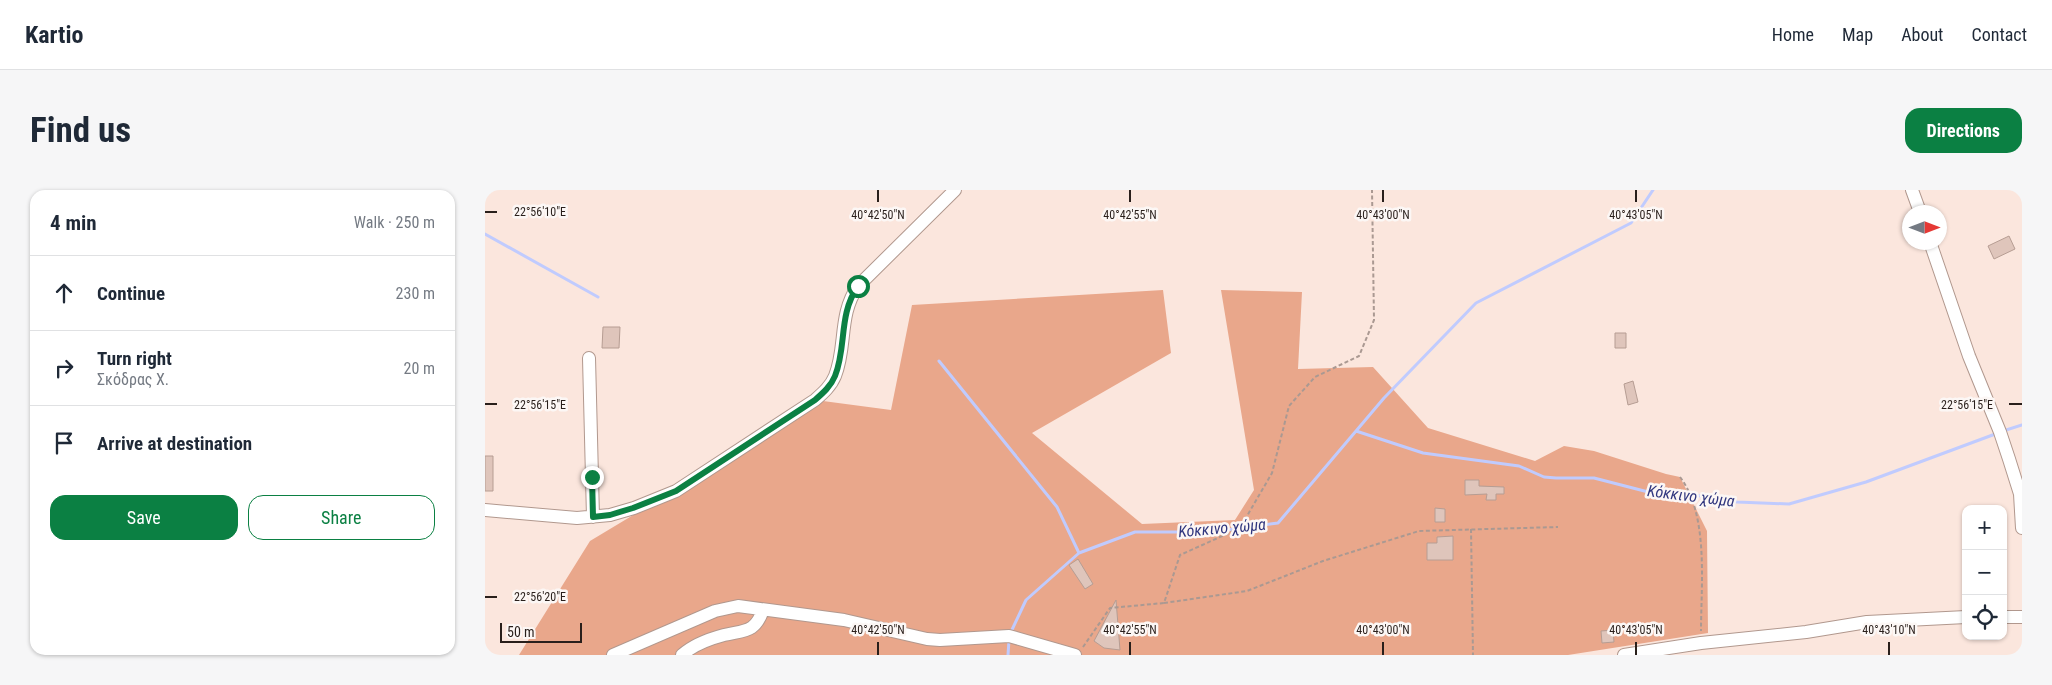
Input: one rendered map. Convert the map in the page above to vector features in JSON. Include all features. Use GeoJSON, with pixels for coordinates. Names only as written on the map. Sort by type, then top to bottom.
{"type":"FeatureCollection","features":[{"type":"Feature","properties":{"kind":"street"},"geometry":{"type":"LineString","coordinates":[[485,510],[577,518],[610,515],[633,508],[676,491],[815,400],[828,388],[835,378],[839,363],[845,313],[851,296],[858,286],[955,190]]}},
{"type":"Feature","properties":{"kind":"street"},"geometry":{"type":"LineString","coordinates":[[1912,190],[1917,205]]}},
{"type":"Feature","properties":{"kind":"street"},"geometry":{"type":"LineString","coordinates":[[1933,250],[1969,356],[2009,458],[2020,494],[2022,528]]}},
{"type":"Feature","properties":{"kind":"street"},"geometry":{"type":"LineString","coordinates":[[589,358],[593,517]]}},
{"type":"Feature","properties":{"kind":"street"},"geometry":{"type":"LineString","coordinates":[[613,655],[715,611],[738,606],[843,620],[927,639],[1009,636],[1079,651]]}},
{"type":"Feature","properties":{"kind":"street"},"geometry":{"type":"LineString","coordinates":[[681,655],[704,641],[743,632],[753,627],[760,620],[763,610]]}},
{"type":"Feature","properties":{"kind":"street"},"geometry":{"type":"LineString","coordinates":[[2007,617],[2022,617],[2022,613]]}},
{"type":"Feature","properties":{"kind":"street"},"geometry":{"type":"LineString","coordinates":[[1624,655],[1701,643],[1806,632],[1867,622],[1962,617]]}},
{"type":"Feature","properties":{"kind":"path"},"geometry":{"type":"LineString","coordinates":[[1164,603],[1180,555],[1240,528],[1272,473],[1289,406],[1315,376],[1359,356],[1374,320],[1372,190]]}},
{"type":"Feature","properties":{"kind":"path"},"geometry":{"type":"LineString","coordinates":[[1680,476],[1689,488],[1699,528],[1701,556],[1701,643]]}},
{"type":"Feature","properties":{"kind":"path"},"geometry":{"type":"LineString","coordinates":[[1079,651],[1110,608],[1164,603],[1247,591],[1323,561],[1419,530],[1558,526]]}},
{"type":"Feature","properties":{"kind":"path"},"geometry":{"type":"LineString","coordinates":[[1471,529],[1473,655]]}},
{"type":"Feature","properties":{"kind":"shaded area"},"geometry":{"type":"Polygon","coordinates":[[[1163,290],[1171,353],[1032,433],[1142,524],[1235,520],[1254,490],[1221,290],[1302,292],[1298,369],[1373,367],[1428,428],[1535,461],[1564,446],[1594,451],[1680,477],[1707,531],[1708,633],[1568,655],[519,655],[590,541],[823,401],[891,410],[912,305],[1163,290]]]}},
{"type":"Feature","properties":{"kind":"building"},"geometry":{"type":"Polygon","coordinates":[[[2009,236],[2015,249],[1994,259],[1988,246],[2009,236]]]}},
{"type":"Feature","properties":{"kind":"building"},"geometry":{"type":"Polygon","coordinates":[[[603,327],[620,327],[619,348],[602,348],[603,327]]]}},
{"type":"Feature","properties":{"kind":"building"},"geometry":{"type":"Polygon","coordinates":[[[1615,333],[1626,333],[1626,348],[1615,348],[1615,333]]]}},
{"type":"Feature","properties":{"kind":"building"},"geometry":{"type":"Polygon","coordinates":[[[1633,381],[1638,402],[1628,405],[1624,384],[1633,381]]]}},
{"type":"Feature","properties":{"kind":"building"},"geometry":{"type":"Polygon","coordinates":[[[485,456],[493,456],[493,491],[485,491],[485,456]]]}},
{"type":"Feature","properties":{"kind":"building"},"geometry":{"type":"Polygon","coordinates":[[[1465,480],[1479,480],[1479,486],[1504,487],[1504,494],[1496,494],[1496,500],[1486,500],[1487,494],[1465,495],[1465,480]]]}},
{"type":"Feature","properties":{"kind":"building"},"geometry":{"type":"Polygon","coordinates":[[[1435,508],[1445,509],[1445,522],[1435,522],[1435,508]]]}},
{"type":"Feature","properties":{"kind":"building"},"geometry":{"type":"Polygon","coordinates":[[[1453,536],[1453,560],[1427,560],[1427,543],[1437,543],[1437,537],[1453,536]]]}},
{"type":"Feature","properties":{"kind":"building"},"geometry":{"type":"Polygon","coordinates":[[[1078,559],[1093,584],[1085,589],[1069,565],[1078,559]]]}},
{"type":"Feature","properties":{"kind":"building"},"geometry":{"type":"Polygon","coordinates":[[[1116,600],[1120,650],[1104,648],[1094,641],[1116,600]]]}},
{"type":"Feature","properties":{"kind":"building"},"geometry":{"type":"Polygon","coordinates":[[[1613,630],[1614,642],[1602,643],[1601,631],[1613,630]]]}},
{"type":"Feature","properties":{"kind":"waterway","name":"Κόκκινο χώμα"},"geometry":{"type":"LineString","coordinates":[[1010,634],[1026,600],[1079,553],[1135,532],[1212,532],[1278,523],[1384,398],[1476,303],[1631,223],[1653,190]]}},
{"type":"Feature","properties":{"kind":"waterway"},"geometry":{"type":"LineString","coordinates":[[485,234],[598,297]]}},
{"type":"Feature","properties":{"kind":"waterway","name":"Κόκκινο χώμα"},"geometry":{"type":"LineString","coordinates":[[939,361],[1057,507],[1079,553]]}},
{"type":"Feature","properties":{"kind":"waterway","name":"Κόκκινο χώμα"},"geometry":{"type":"LineString","coordinates":[[2003,431],[2022,425]]}},
{"type":"Feature","properties":{"kind":"waterway","name":"Κόκκινο χώμα"},"geometry":{"type":"LineString","coordinates":[[1356,431],[1423,453],[1519,466],[1544,477],[1594,478],[1656,494],[1695,495],[1737,502],[1789,504],[1866,482],[1998,433]]}},
{"type":"Feature","properties":{"kind":"waterway","name":"Κόκκινο χώμα"},"geometry":{"type":"LineString","coordinates":[[1008,655],[1009,640]]}},
{"type":"Feature","properties":{"kind":"route"},"geometry":{"type":"LineString","coordinates":[[592,477],[593,517],[610,515],[633,508],[676,491],[815,400],[828,388],[835,378],[839,363],[845,313],[851,296],[858,286]]}}]}
